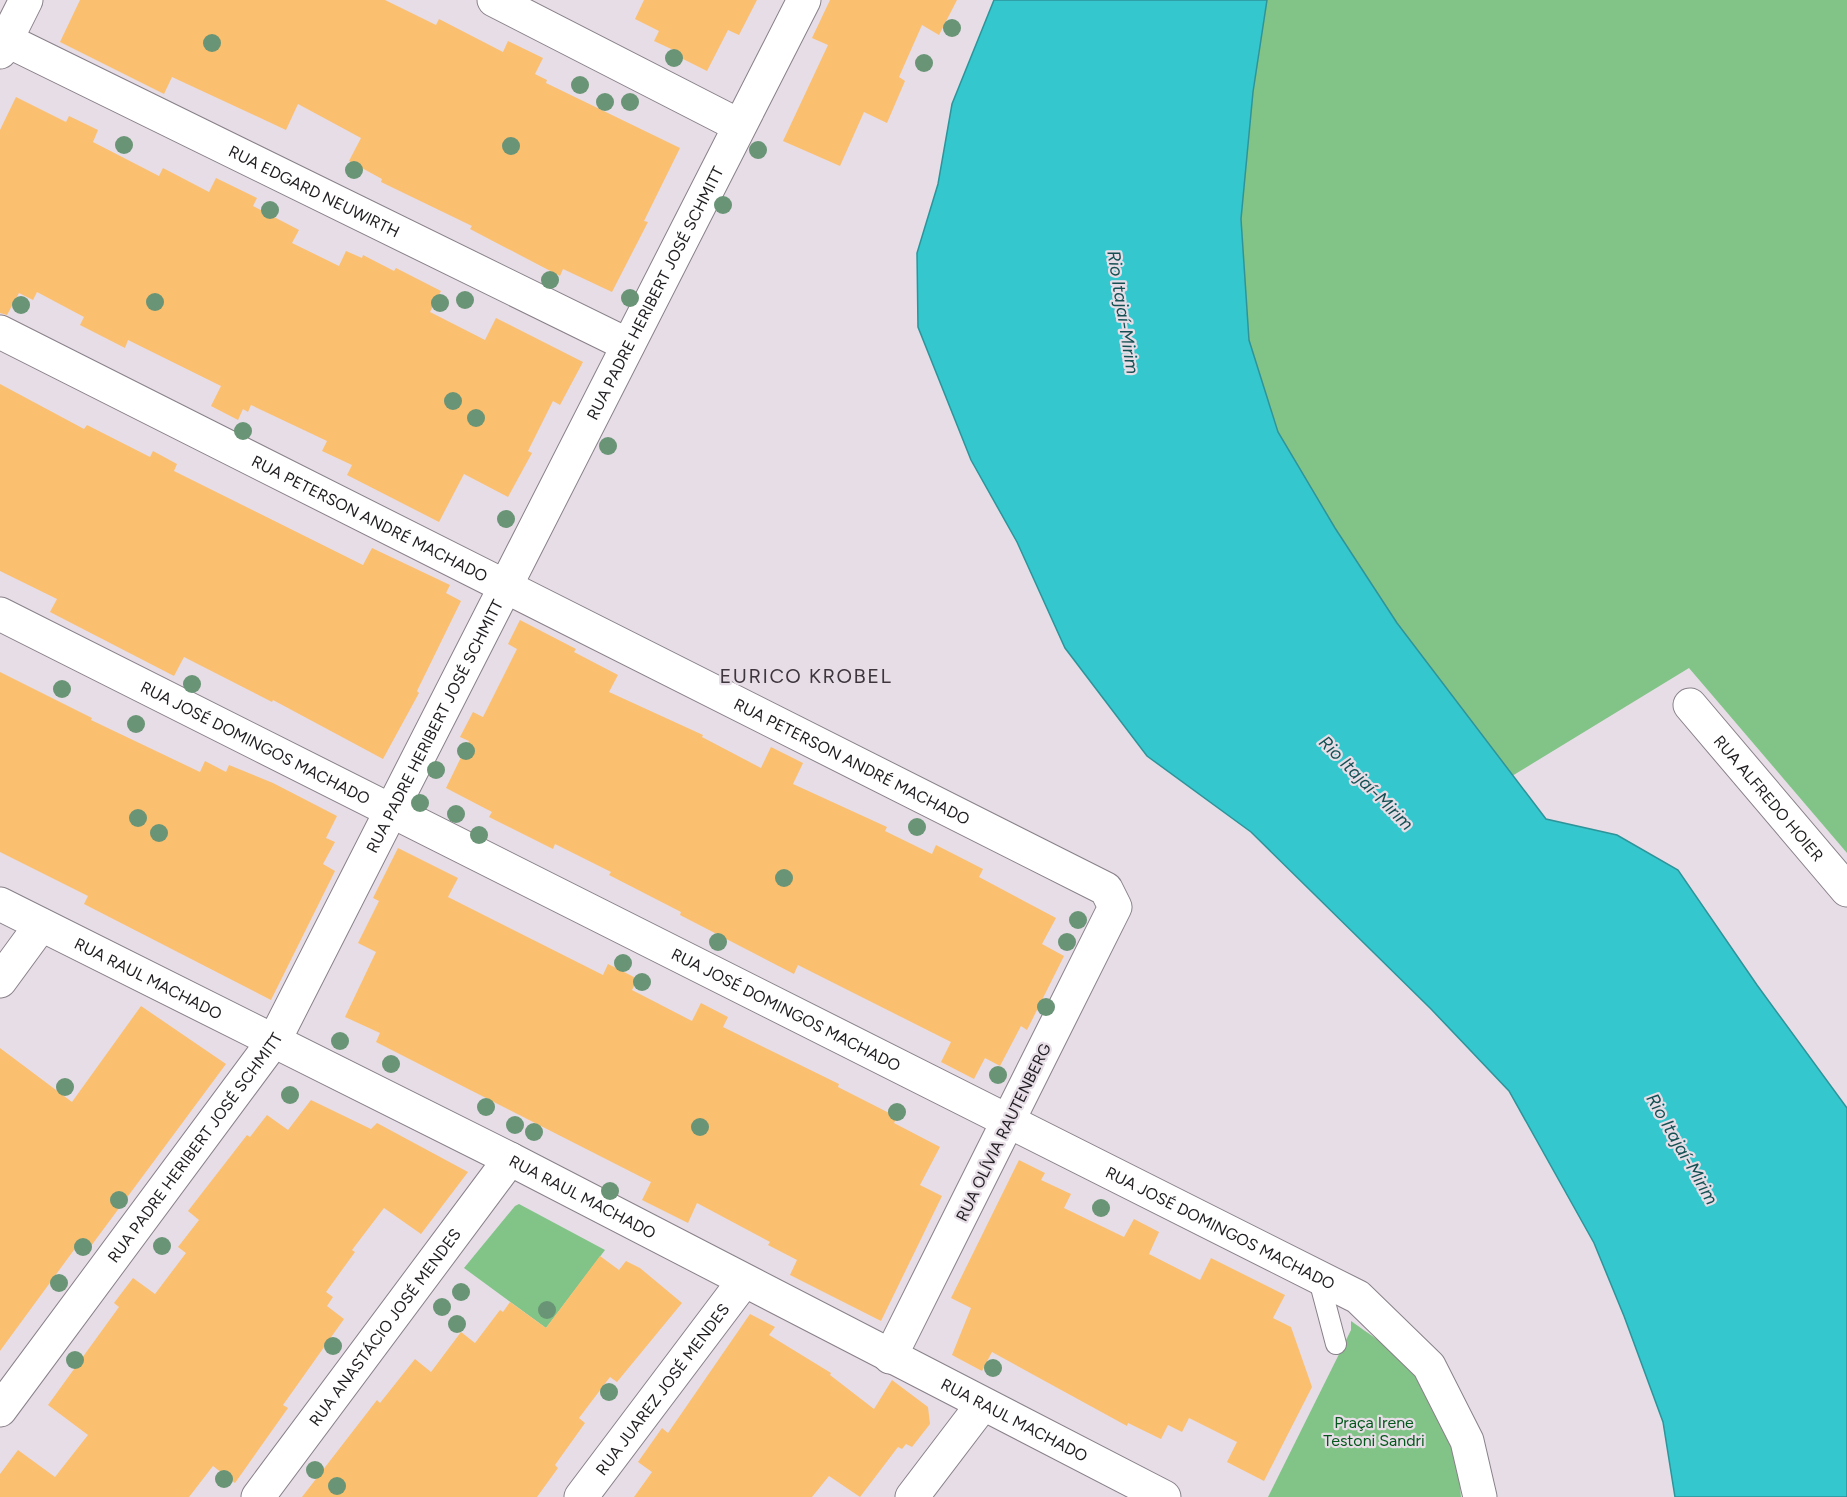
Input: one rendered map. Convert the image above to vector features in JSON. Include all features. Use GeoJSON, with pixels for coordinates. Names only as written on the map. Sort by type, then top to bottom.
{"type":"FeatureCollection","features":[{"type":"Feature","properties":{"kind":"street"},"geometry":{"type":"LineString","coordinates":[[2,43],[26,0]]}},
{"type":"Feature","properties":{"kind":"street"},"geometry":{"type":"LineString","coordinates":[[494,0],[738,125]]}},
{"type":"Feature","properties":{"kind":"street","name":"RUA PADRE HERIBERT JOSÉ SCHMITT"},"geometry":{"type":"LineString","coordinates":[[1,1406],[275,1039],[738,125],[804,0]]}},
{"type":"Feature","properties":{"kind":"street","name":"RUA EDGARD NEUWIRTH"},"geometry":{"type":"LineString","coordinates":[[2,43],[628,345]]}},
{"type":"Feature","properties":{"kind":"street","name":"RUA PETERSON ANDRÉ MACHADO"},"geometry":{"type":"LineString","coordinates":[[0,332],[1106,889],[1115,907]]}},
{"type":"Feature","properties":{"kind":"street","name":"RUA JOSÉ DOMINGOS MACHADO"},"geometry":{"type":"LineString","coordinates":[[0,614],[1358,1297],[1430,1366],[1467,1441],[1480,1497]]}},
{"type":"Feature","properties":{"kind":"street","name":"RUA ALFREDO HOIER"},"geometry":{"type":"LineString","coordinates":[[1690,705],[1847,890]]}},
{"type":"Feature","properties":{"kind":"street","name":"RUA RAUL MACHADO"},"geometry":{"type":"LineString","coordinates":[[0,904],[275,1039],[1164,1497]]}},
{"type":"Feature","properties":{"kind":"street","name":"RUA OLÍVIA RAUTENBERG"},"geometry":{"type":"LineString","coordinates":[[890,1357],[1115,907]]}},
{"type":"Feature","properties":{"kind":"street"},"geometry":{"type":"LineString","coordinates":[[0,981],[41,925]]}},
{"type":"Feature","properties":{"kind":"street","name":"RUA ANASTÁCIO JOSÉ MENDES"},"geometry":{"type":"LineString","coordinates":[[258,1497],[510,1159]]}},
{"type":"Feature","properties":{"kind":"street","name":"RUA JUAREZ JOSÉ MENDES"},"geometry":{"type":"LineString","coordinates":[[581,1497],[743,1282]]}},
{"type":"Feature","properties":{"kind":"street"},"geometry":{"type":"LineString","coordinates":[[912,1497],[982,1405]]}},
{"type":"Feature","properties":{"kind":"lane"},"geometry":{"type":"LineString","coordinates":[[1318,1276],[1336,1344]]}},
{"type":"Feature","properties":{"kind":"green space"},"geometry":{"type":"Polygon","coordinates":[[[1267,0],[1847,0],[1847,853],[1689,668],[1512,776],[1397,623],[1334,528],[1278,432],[1249,340],[1241,219],[1253,92],[1267,0]]]}},
{"type":"Feature","properties":{"kind":"green space"},"geometry":{"type":"Polygon","coordinates":[[[519,1204],[605,1250],[546,1328],[464,1268],[519,1204]]]}},
{"type":"Feature","properties":{"kind":"green space","name":"Praça Irene Testoni Sandri"},"geometry":{"type":"Polygon","coordinates":[[[1351,1321],[1387,1346],[1418,1377],[1434,1404],[1447,1435],[1457,1467],[1461,1497],[1268,1497],[1351,1330],[1351,1321]]]}},
{"type":"Feature","properties":{"kind":"water","name":"Rio Itajaí-Mirim"},"geometry":{"type":"Polygon","coordinates":[[[994,0],[1267,0],[1253,92],[1241,219],[1249,340],[1278,432],[1335,528],[1397,623],[1546,819],[1617,835],[1678,870],[1757,985],[1847,1108],[1847,1497],[1675,1497],[1663,1422],[1624,1316],[1594,1243],[1509,1091],[1431,1009],[1251,832],[1147,756],[1065,648],[1017,542],[971,460],[918,327],[917,253],[938,184],[952,104],[994,0]]]}},
{"type":"Feature","properties":{"kind":"building"},"geometry":{"type":"Polygon","coordinates":[[[80,0],[385,0],[436,25],[439,19],[503,52],[508,41],[543,58],[535,74],[547,80],[546,83],[680,148],[644,221],[648,222],[612,292],[563,269],[560,276],[470,229],[472,226],[381,182],[382,179],[349,161],[361,138],[298,104],[286,130],[172,77],[164,94],[60,42],[80,0]]]}},
{"type":"Feature","properties":{"kind":"building"},"geometry":{"type":"Polygon","coordinates":[[[644,0],[757,0],[739,35],[728,30],[707,71],[679,57],[680,53],[654,41],[659,31],[635,19],[644,0]]]}},
{"type":"Feature","properties":{"kind":"building"},"geometry":{"type":"Polygon","coordinates":[[[830,0],[957,0],[939,35],[922,25],[899,77],[905,81],[887,123],[864,112],[840,166],[783,141],[828,45],[812,38],[830,0]]]}},
{"type":"Feature","properties":{"kind":"building"},"geometry":{"type":"Polygon","coordinates":[[[16,97],[66,122],[69,116],[98,130],[93,142],[159,176],[163,168],[209,192],[216,178],[257,198],[253,206],[299,230],[292,243],[339,266],[346,251],[362,258],[363,255],[394,271],[396,268],[441,291],[430,312],[485,340],[496,318],[583,362],[560,405],[553,401],[528,451],[532,453],[508,497],[464,474],[439,522],[347,475],[352,465],[322,451],[327,441],[251,405],[248,412],[243,409],[238,420],[211,406],[221,386],[128,340],[125,348],[80,325],[84,317],[37,292],[33,300],[19,293],[7,315],[0,313],[0,130],[16,97]]]}},
{"type":"Feature","properties":{"kind":"building"},"geometry":{"type":"Polygon","coordinates":[[[0,384],[84,429],[87,425],[150,457],[153,451],[177,464],[174,471],[363,565],[372,548],[450,585],[446,593],[461,601],[417,691],[419,693],[383,759],[273,700],[272,702],[184,657],[174,676],[50,612],[57,599],[0,571],[0,384]]]}},
{"type":"Feature","properties":{"kind":"building"},"geometry":{"type":"Polygon","coordinates":[[[520,620],[576,649],[574,652],[618,675],[609,692],[703,735],[702,737],[761,768],[771,747],[803,763],[793,784],[887,827],[885,831],[932,854],[936,845],[983,869],[979,877],[1056,918],[1042,944],[1064,956],[1027,1030],[1021,1026],[1000,1066],[985,1058],[974,1079],[941,1062],[951,1042],[798,965],[794,974],[680,915],[681,912],[609,875],[611,872],[555,844],[553,849],[489,817],[492,812],[446,788],[469,741],[460,737],[473,712],[483,717],[517,649],[508,644],[520,620]]]}},
{"type":"Feature","properties":{"kind":"building"},"geometry":{"type":"Polygon","coordinates":[[[0,672],[92,718],[91,720],[200,772],[205,761],[226,772],[229,765],[273,783],[337,816],[326,838],[335,842],[323,864],[335,871],[271,1000],[84,904],[88,896],[0,852],[0,672]]]}},
{"type":"Feature","properties":{"kind":"building"},"geometry":{"type":"Polygon","coordinates":[[[398,848],[458,878],[448,897],[603,975],[608,964],[638,979],[632,990],[692,1021],[701,1003],[728,1017],[723,1027],[839,1084],[838,1087],[897,1117],[894,1123],[940,1147],[920,1185],[942,1196],[881,1321],[790,1275],[797,1260],[768,1245],[770,1242],[697,1203],[688,1223],[642,1200],[651,1182],[376,1042],[380,1033],[345,1017],[376,952],[358,943],[379,901],[373,898],[398,848]]]}},
{"type":"Feature","properties":{"kind":"building"},"geometry":{"type":"Polygon","coordinates":[[[141,1006],[226,1064],[91,1246],[82,1239],[0,1351],[0,1048],[72,1102],[141,1006]]]}},
{"type":"Feature","properties":{"kind":"building"},"geometry":{"type":"Polygon","coordinates":[[[311,1100],[371,1129],[377,1123],[468,1172],[421,1234],[384,1208],[352,1250],[355,1252],[326,1292],[333,1297],[327,1306],[344,1319],[283,1405],[288,1408],[235,1483],[213,1466],[189,1497],[0,1497],[0,1474],[18,1450],[55,1477],[88,1435],[48,1405],[119,1307],[114,1303],[133,1278],[155,1294],[186,1253],[178,1247],[199,1220],[188,1211],[247,1135],[250,1137],[267,1115],[288,1130],[311,1100]]]}},
{"type":"Feature","properties":{"kind":"building"},"geometry":{"type":"Polygon","coordinates":[[[1019,1160],[1045,1173],[1041,1180],[1071,1194],[1064,1208],[1124,1237],[1134,1219],[1159,1232],[1149,1254],[1200,1280],[1211,1258],[1285,1295],[1273,1318],[1291,1327],[1312,1387],[1264,1481],[1227,1462],[1237,1442],[1189,1418],[1182,1432],[1168,1425],[1161,1439],[1128,1423],[1127,1426],[992,1352],[982,1371],[952,1355],[971,1308],[951,1298],[1019,1160]]]}},
{"type":"Feature","properties":{"kind":"building"},"geometry":{"type":"Polygon","coordinates":[[[600,1256],[619,1270],[626,1261],[640,1268],[682,1303],[617,1382],[610,1377],[579,1418],[585,1423],[555,1465],[558,1468],[537,1497],[302,1497],[377,1400],[380,1403],[415,1359],[431,1372],[461,1332],[475,1343],[500,1310],[503,1312],[510,1302],[546,1328],[600,1256]]]}},
{"type":"Feature","properties":{"kind":"building"},"geometry":{"type":"Polygon","coordinates":[[[750,1314],[775,1327],[769,1335],[831,1373],[830,1375],[874,1409],[892,1380],[928,1407],[930,1424],[912,1447],[906,1444],[902,1449],[898,1447],[860,1497],[829,1476],[812,1497],[634,1497],[652,1472],[638,1462],[662,1428],[668,1433],[750,1314]]]}},
{"type":"Feature","properties":{"kind":"district","name":"EURICO KROBEL"},"geometry":{"type":"Point","coordinates":[806,676]}}]}
